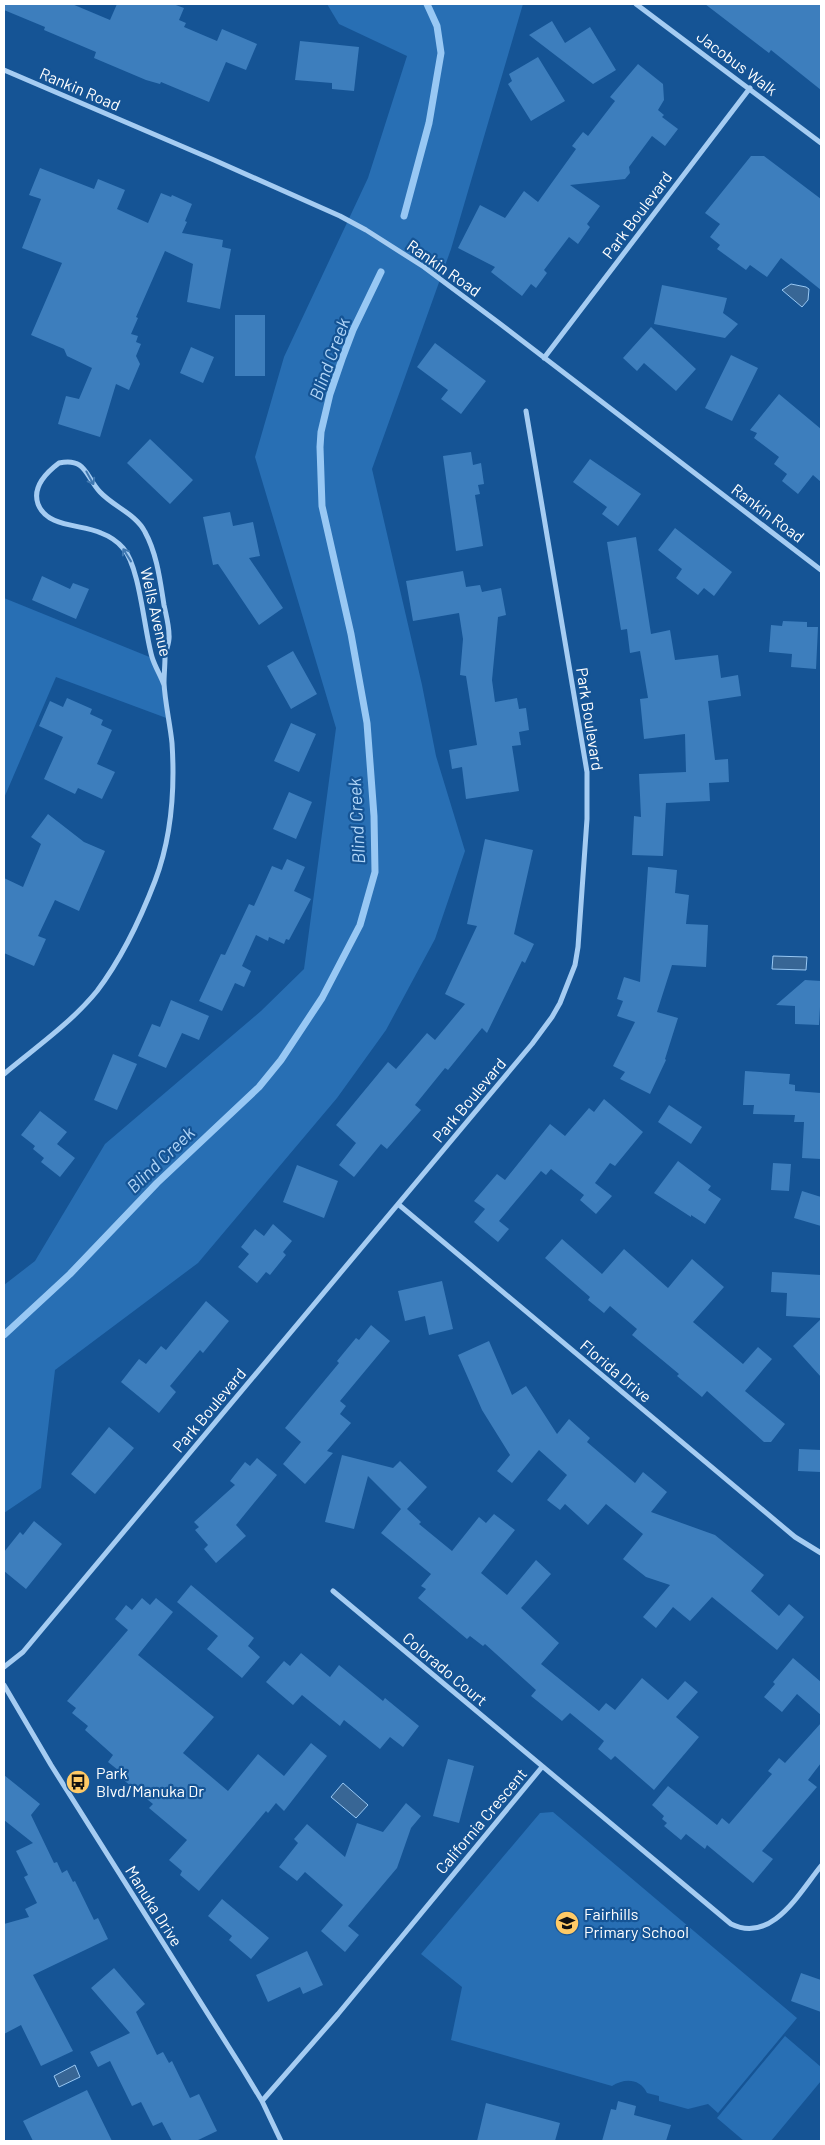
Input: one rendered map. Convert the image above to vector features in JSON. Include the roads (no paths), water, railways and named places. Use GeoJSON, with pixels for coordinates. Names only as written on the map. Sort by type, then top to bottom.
{"type":"FeatureCollection","features":[{"type":"Feature","properties":{"kind":"street","name":"Jacobus Walk"},"geometry":{"type":"LineString","coordinates":[[636,4],[821,143]]}},
{"type":"Feature","properties":{"kind":"street","name":"Rankin Road"},"geometry":{"type":"LineString","coordinates":[[4,70],[223,164],[340,216],[366,230],[424,267],[821,570]]}},
{"type":"Feature","properties":{"kind":"street","name":"Park Boulevard"},"geometry":{"type":"LineString","coordinates":[[544,358],[750,88]]}},
{"type":"Feature","properties":{"kind":"street","name":"Park Boulevard"},"geometry":{"type":"LineString","coordinates":[[4,1667],[23,1652],[398,1204],[552,1017],[569,984],[578,947],[587,819],[587,772],[526,411]]}},
{"type":"Feature","properties":{"kind":"street","name":"Wells Avenue"},"geometry":{"type":"LineString","coordinates":[[4,1074],[71,1018],[96,992],[119,959],[155,879],[167,837],[173,784],[172,744],[164,685],[169,634],[156,559],[147,536],[133,518],[104,496],[89,479],[86,470],[81,465],[74,462],[59,462],[40,484],[36,494],[38,504],[44,513],[54,519],[76,527],[99,532],[110,537],[124,549],[131,560],[135,575],[152,658],[164,685]]}},
{"type":"Feature","properties":{"kind":"street","name":"Florida Drive"},"geometry":{"type":"LineString","coordinates":[[398,1204],[794,1537],[807,1546],[821,1552]]}},
{"type":"Feature","properties":{"kind":"street","name":"Colorado Court"},"geometry":{"type":"LineString","coordinates":[[333,1590],[542,1767]]}},
{"type":"Feature","properties":{"kind":"street","name":"Manuka Drive"},"geometry":{"type":"LineString","coordinates":[[4,1685],[51,1765],[262,2101],[281,2141]]}},
{"type":"Feature","properties":{"kind":"street","name":"California Crescent"},"geometry":{"type":"LineString","coordinates":[[262,2101],[338,2014],[542,1767],[725,1919],[738,1927],[751,1930],[774,1921],[821,1866]]}},
{"type":"Feature","properties":{"kind":"waterway","name":"Blind Creek"},"geometry":{"type":"LineString","coordinates":[[404,216],[429,123],[441,53],[437,26],[427,4]]}},
{"type":"Feature","properties":{"kind":"waterway","name":"Blind Creek"},"geometry":{"type":"LineString","coordinates":[[4,1335],[70,1274],[157,1183],[259,1087],[281,1060],[322,998],[360,925],[375,872],[374,816],[367,723],[351,634],[322,506],[320,447],[321,432],[330,394],[342,359],[353,330],[381,272]]}},
{"type":"Feature","properties":{"kind":"place","name":"Park Blvd/Manuka Dr"},"geometry":{"type":"Point","coordinates":[78,1782]}},
{"type":"Feature","properties":{"kind":"place","name":"Fairhills Primary School"},"geometry":{"type":"Point","coordinates":[567,1923]}}]}
